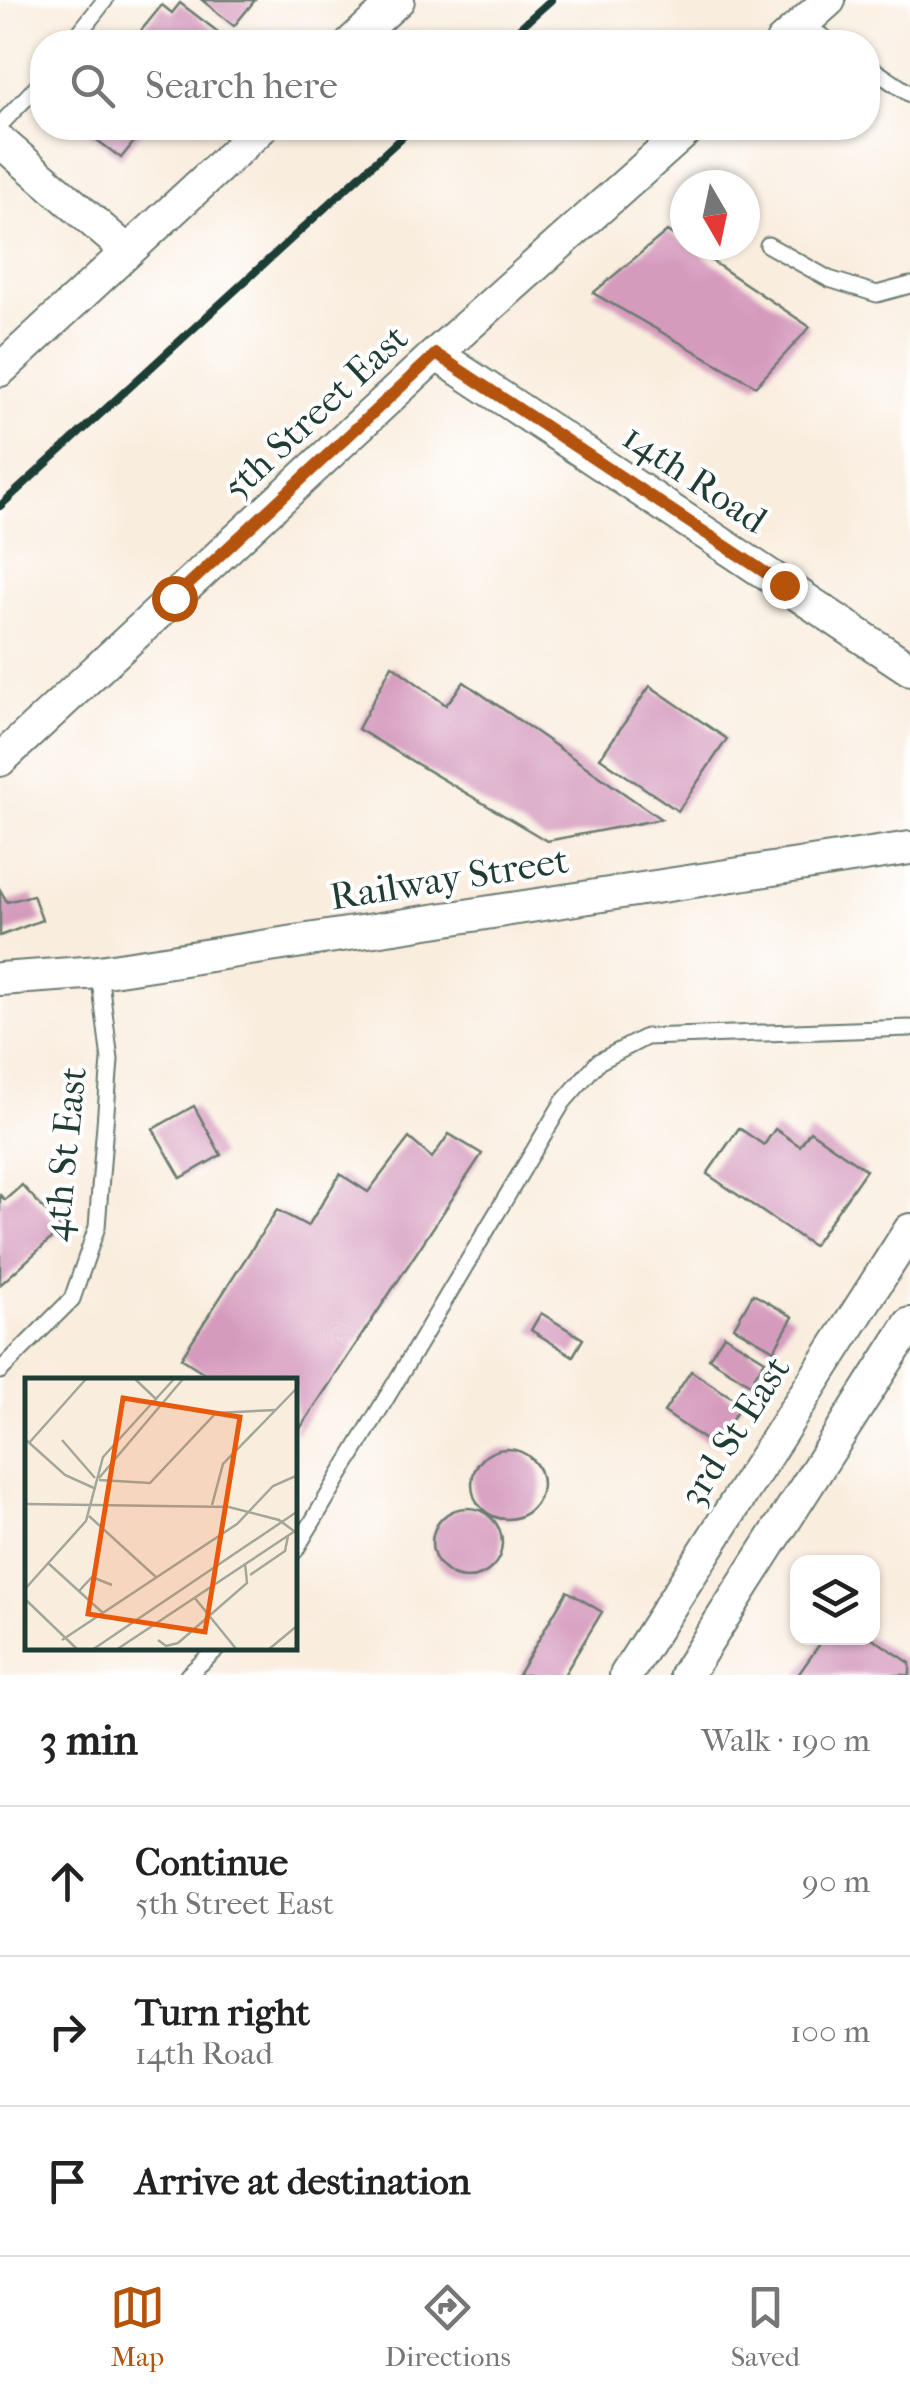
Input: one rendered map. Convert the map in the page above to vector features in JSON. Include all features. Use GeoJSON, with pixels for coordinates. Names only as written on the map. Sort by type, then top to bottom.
{"type":"FeatureCollection","features":[{"type":"Feature","properties":{"kind":"street"},"geometry":{"type":"LineString","coordinates":[[365,30],[398,0]]}},
{"type":"Feature","properties":{"kind":"street"},"geometry":{"type":"LineString","coordinates":[[795,30],[828,0]]}},
{"type":"Feature","properties":{"kind":"street"},"geometry":{"type":"LineString","coordinates":[[0,370],[247,140]]}},
{"type":"Feature","properties":{"kind":"street","name":"5th Street East"},"geometry":{"type":"LineString","coordinates":[[0,760],[436,354],[676,140]]}},
{"type":"Feature","properties":{"kind":"street"},"geometry":{"type":"LineString","coordinates":[[0,141],[128,251]]}},
{"type":"Feature","properties":{"kind":"street","name":"14th Road"},"geometry":{"type":"LineString","coordinates":[[436,354],[910,669]]}},
{"type":"Feature","properties":{"kind":"street","name":"Railway Street"},"geometry":{"type":"LineString","coordinates":[[0,980],[99,972],[910,848]]}},
{"type":"Feature","properties":{"kind":"street","name":"3rd St East"},"geometry":{"type":"LineString","coordinates":[[626,1675],[910,1230]]}},
{"type":"Feature","properties":{"kind":"street"},"geometry":{"type":"LineString","coordinates":[[686,1675],[910,1324]]}},
{"type":"Feature","properties":{"kind":"lane"},"geometry":{"type":"LineString","coordinates":[[81,30],[105,0]]}},
{"type":"Feature","properties":{"kind":"lane"},"geometry":{"type":"LineString","coordinates":[[880,74],[910,94]]}},
{"type":"Feature","properties":{"kind":"lane"},"geometry":{"type":"LineString","coordinates":[[0,125],[30,94]]}},
{"type":"Feature","properties":{"kind":"lane"},"geometry":{"type":"LineString","coordinates":[[768,245],[830,278],[878,294],[910,285]]}},
{"type":"Feature","properties":{"kind":"lane","name":"4th St East"},"geometry":{"type":"LineString","coordinates":[[0,1371],[72,1299],[97,1227],[110,1060],[99,972]]}},
{"type":"Feature","properties":{"kind":"lane"},"geometry":{"type":"LineString","coordinates":[[298,1546],[563,1102],[598,1062],[646,1037],[910,1028]]}},
{"type":"Feature","properties":{"kind":"lane"},"geometry":{"type":"LineString","coordinates":[[188,1675],[216,1650]]}},
{"type":"Feature","properties":{"kind":"building"},"geometry":{"type":"Polygon","coordinates":[[[202,0],[255,0],[234,26],[202,0]]]}},
{"type":"Feature","properties":{"kind":"building"},"geometry":{"type":"Polygon","coordinates":[[[180,3],[215,30],[142,30],[162,5],[172,13],[180,3]]]}},
{"type":"Feature","properties":{"kind":"building"},"geometry":{"type":"Polygon","coordinates":[[[97,140],[135,140],[121,158],[97,140]]]}},
{"type":"Feature","properties":{"kind":"building"},"geometry":{"type":"Polygon","coordinates":[[[667,231],[670,260],[710,260],[810,327],[756,386],[593,293],[667,231]]]}},
{"type":"Feature","properties":{"kind":"building"},"geometry":{"type":"Polygon","coordinates":[[[392,665],[446,705],[464,682],[661,819],[547,841],[358,729],[392,665]]]}},
{"type":"Feature","properties":{"kind":"building"},"geometry":{"type":"Polygon","coordinates":[[[650,686],[727,739],[678,811],[600,758],[650,686]]]}},
{"type":"Feature","properties":{"kind":"building"},"geometry":{"type":"Polygon","coordinates":[[[0,890],[7,902],[33,895],[42,920],[0,936],[0,890]]]}},
{"type":"Feature","properties":{"kind":"building"},"geometry":{"type":"Polygon","coordinates":[[[194,1106],[221,1155],[181,1178],[153,1129],[194,1106]]]}},
{"type":"Feature","properties":{"kind":"building"},"geometry":{"type":"Polygon","coordinates":[[[739,1128],[764,1145],[775,1129],[800,1146],[810,1131],[866,1170],[813,1246],[707,1174],[739,1128]]]}},
{"type":"Feature","properties":{"kind":"building"},"geometry":{"type":"Polygon","coordinates":[[[449,1134],[482,1154],[298,1431],[298,1378],[205,1378],[207,1375],[181,1358],[277,1210],[308,1226],[340,1174],[368,1192],[409,1138],[432,1158],[449,1134]]]}},
{"type":"Feature","properties":{"kind":"building"},"geometry":{"type":"Polygon","coordinates":[[[22,1185],[62,1229],[0,1285],[0,1195],[5,1200],[22,1185]]]}},
{"type":"Feature","properties":{"kind":"building"},"geometry":{"type":"Polygon","coordinates":[[[753,1294],[793,1317],[774,1350],[734,1327],[753,1294]]]}},
{"type":"Feature","properties":{"kind":"building"},"geometry":{"type":"Polygon","coordinates":[[[541,1313],[583,1339],[573,1356],[531,1330],[541,1313]]]}},
{"type":"Feature","properties":{"kind":"building"},"geometry":{"type":"Polygon","coordinates":[[[724,1335],[765,1360],[750,1384],[709,1358],[724,1335]]]}},
{"type":"Feature","properties":{"kind":"building"},"geometry":{"type":"Polygon","coordinates":[[[691,1371],[742,1404],[714,1446],[664,1412],[691,1371]]]}},
{"type":"Feature","properties":{"kind":"building"},"geometry":{"type":"Polygon","coordinates":[[[507,1449],[532,1459],[542,1484],[532,1509],[507,1519],[482,1509],[472,1484],[482,1459],[507,1449]]]}},
{"type":"Feature","properties":{"kind":"building"},"geometry":{"type":"Polygon","coordinates":[[[467,1508],[492,1518],[502,1543],[492,1568],[467,1578],[442,1568],[432,1543],[442,1518],[467,1508]]]}},
{"type":"Feature","properties":{"kind":"building"},"geometry":{"type":"Polygon","coordinates":[[[567,1591],[602,1612],[564,1675],[518,1675],[567,1591]]]}},
{"type":"Feature","properties":{"kind":"building"},"geometry":{"type":"Polygon","coordinates":[[[880,1643],[910,1663],[910,1675],[798,1675],[819,1645],[880,1643]]]}},
{"type":"Feature","properties":{"kind":"railway"},"geometry":{"type":"LineString","coordinates":[[517,30],[551,0]]}},
{"type":"Feature","properties":{"kind":"railway"},"geometry":{"type":"LineString","coordinates":[[0,506],[399,140]]}},
{"type":"Feature","properties":{"kind":"route"},"geometry":{"type":"LineString","coordinates":[[174,598],[436,354],[784,585]]}}]}
